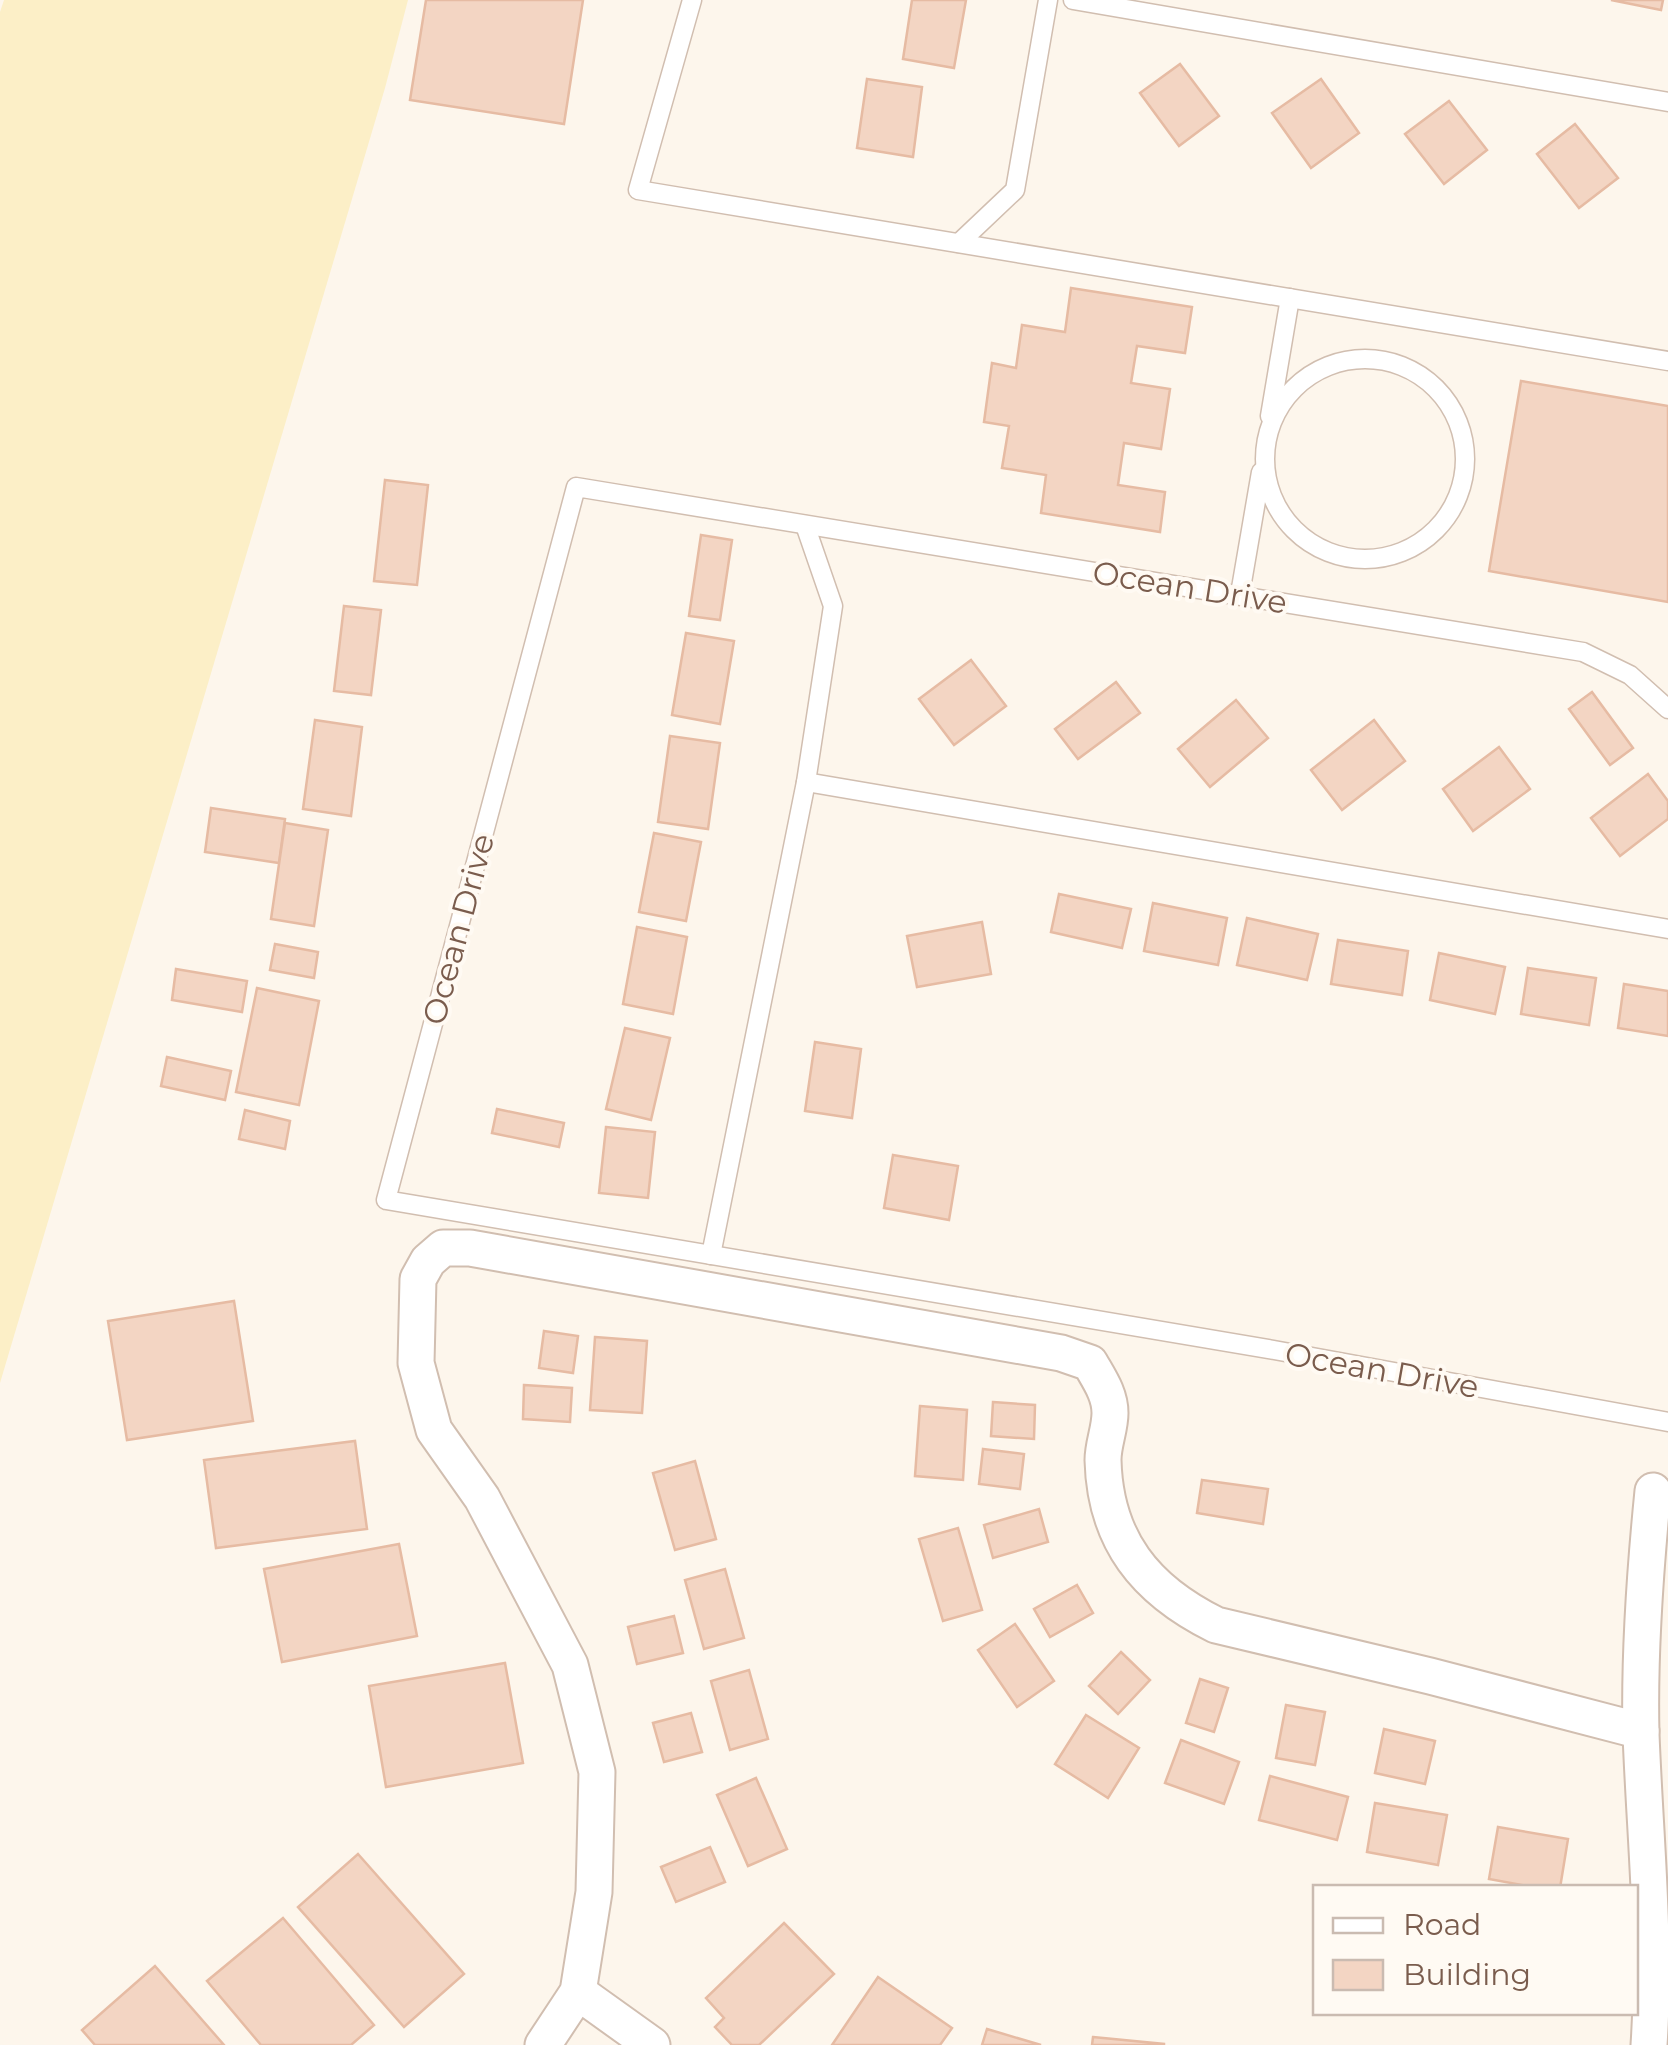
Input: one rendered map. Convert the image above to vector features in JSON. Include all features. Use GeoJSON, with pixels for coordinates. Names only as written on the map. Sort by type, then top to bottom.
{"type":"FeatureCollection","features":[{"type":"Feature","properties":{"kind":"street"},"geometry":{"type":"LineString","coordinates":[[544,2045],[578,1992],[594,1892],[597,1772],[570,1665],[482,1498],[434,1430],[416,1363],[418,1278],[428,1261],[443,1248],[470,1248],[696,1288],[1060,1354],[1090,1363],[1105,1389],[1110,1412],[1103,1455],[1111,1518],[1143,1572],[1190,1612],[1216,1625],[1641,1730]]}},
{"type":"Feature","properties":{"kind":"street"},"geometry":{"type":"LineString","coordinates":[[1649,2045],[1652,1931],[1641,1730],[1655,1591],[1652,1491]]}},
{"type":"Feature","properties":{"kind":"street"},"geometry":{"type":"LineString","coordinates":[[578,1992],[652,2045]]}},
{"type":"Feature","properties":{"kind":"lane"},"geometry":{"type":"LineString","coordinates":[[692,0],[638,190],[1668,361]]}},
{"type":"Feature","properties":{"kind":"lane"},"geometry":{"type":"LineString","coordinates":[[959,243],[1015,190],[1048,0]]}},
{"type":"Feature","properties":{"kind":"lane"},"geometry":{"type":"LineString","coordinates":[[1073,0],[1668,102]]}},
{"type":"Feature","properties":{"kind":"lane"},"geometry":{"type":"LineString","coordinates":[[1240,594],[1290,298]]}},
{"type":"Feature","properties":{"kind":"lane"},"geometry":{"type":"LineString","coordinates":[[1350,359],[1382,360],[1413,371],[1439,391],[1457,419],[1465,450],[1463,484],[1449,514],[1426,538],[1397,554],[1364,560],[1331,554],[1301,537],[1279,512],[1266,480],[1265,446],[1274,415],[1292,388],[1319,369],[1350,359]]}},
{"type":"Feature","properties":{"kind":"lane","name":"Ocean Drive"},"geometry":{"type":"LineString","coordinates":[[1668,708],[1630,675],[1583,652],[576,487],[386,1200],[1274,1350],[1668,1422]]}},
{"type":"Feature","properties":{"kind":"lane"},"geometry":{"type":"LineString","coordinates":[[710,1256],[806,782],[833,606],[805,525]]}},
{"type":"Feature","properties":{"kind":"lane"},"geometry":{"type":"LineString","coordinates":[[806,782],[1668,930]]}},
{"type":"Feature","properties":{"kind":"sand"},"geometry":{"type":"Polygon","coordinates":[[[4,0],[408,0],[0,1383],[0,12],[4,0]]]}},
{"type":"Feature","properties":{"kind":"building"},"geometry":{"type":"Polygon","coordinates":[[[426,0],[583,0],[564,124],[410,100],[426,0]]]}},
{"type":"Feature","properties":{"kind":"building"},"geometry":{"type":"Polygon","coordinates":[[[912,0],[966,0],[954,68],[903,59],[912,0]]]}},
{"type":"Feature","properties":{"kind":"building"},"geometry":{"type":"Polygon","coordinates":[[[1611,0],[1663,0],[1661,10],[1611,0]]]}},
{"type":"Feature","properties":{"kind":"building"},"geometry":{"type":"Polygon","coordinates":[[[1180,64],[1219,116],[1179,146],[1140,93],[1180,64]]]}},
{"type":"Feature","properties":{"kind":"building"},"geometry":{"type":"Polygon","coordinates":[[[867,79],[922,87],[913,157],[857,148],[867,79]]]}},
{"type":"Feature","properties":{"kind":"building"},"geometry":{"type":"Polygon","coordinates":[[[1321,79],[1359,133],[1311,168],[1272,113],[1321,79]]]}},
{"type":"Feature","properties":{"kind":"building"},"geometry":{"type":"Polygon","coordinates":[[[1449,101],[1487,150],[1444,184],[1405,134],[1449,101]]]}},
{"type":"Feature","properties":{"kind":"building"},"geometry":{"type":"Polygon","coordinates":[[[1575,124],[1618,178],[1579,208],[1537,154],[1575,124]]]}},
{"type":"Feature","properties":{"kind":"building"},"geometry":{"type":"Polygon","coordinates":[[[1071,288],[1192,307],[1185,353],[1137,346],[1131,383],[1170,389],[1161,449],[1124,443],[1118,485],[1165,492],[1160,532],[1041,513],[1046,475],[1002,468],[1009,426],[984,422],[992,363],[1016,368],[1022,325],[1065,332],[1071,288]]]}},
{"type":"Feature","properties":{"kind":"building"},"geometry":{"type":"Polygon","coordinates":[[[1521,381],[1668,406],[1668,602],[1489,571],[1521,381]]]}},
{"type":"Feature","properties":{"kind":"building"},"geometry":{"type":"Polygon","coordinates":[[[385,480],[428,485],[417,585],[374,581],[385,480]]]}},
{"type":"Feature","properties":{"kind":"building"},"geometry":{"type":"Polygon","coordinates":[[[701,535],[732,540],[720,620],[689,616],[701,535]]]}},
{"type":"Feature","properties":{"kind":"building"},"geometry":{"type":"Polygon","coordinates":[[[344,606],[381,610],[371,695],[334,691],[344,606]]]}},
{"type":"Feature","properties":{"kind":"building"},"geometry":{"type":"Polygon","coordinates":[[[686,633],[734,641],[720,724],[672,715],[686,633]]]}},
{"type":"Feature","properties":{"kind":"building"},"geometry":{"type":"Polygon","coordinates":[[[971,660],[1006,706],[954,745],[919,699],[971,660]]]}},
{"type":"Feature","properties":{"kind":"building"},"geometry":{"type":"Polygon","coordinates":[[[1116,682],[1140,713],[1078,759],[1055,729],[1116,682]]]}},
{"type":"Feature","properties":{"kind":"building"},"geometry":{"type":"Polygon","coordinates":[[[1592,692],[1633,748],[1610,765],[1569,709],[1592,692]]]}},
{"type":"Feature","properties":{"kind":"building"},"geometry":{"type":"Polygon","coordinates":[[[1236,700],[1268,738],[1210,787],[1178,749],[1236,700]]]}},
{"type":"Feature","properties":{"kind":"building"},"geometry":{"type":"Polygon","coordinates":[[[315,720],[362,727],[351,816],[303,809],[315,720]]]}},
{"type":"Feature","properties":{"kind":"building"},"geometry":{"type":"Polygon","coordinates":[[[1374,720],[1405,761],[1342,810],[1311,770],[1374,720]]]}},
{"type":"Feature","properties":{"kind":"building"},"geometry":{"type":"Polygon","coordinates":[[[670,736],[720,743],[708,829],[658,822],[670,736]]]}},
{"type":"Feature","properties":{"kind":"building"},"geometry":{"type":"Polygon","coordinates":[[[1499,747],[1530,789],[1473,831],[1443,789],[1499,747]]]}},
{"type":"Feature","properties":{"kind":"building"},"geometry":{"type":"Polygon","coordinates":[[[1648,774],[1668,801],[1668,819],[1620,856],[1591,818],[1648,774]]]}},
{"type":"Feature","properties":{"kind":"building"},"geometry":{"type":"Polygon","coordinates":[[[211,808],[285,819],[279,863],[205,852],[211,808]]]}},
{"type":"Feature","properties":{"kind":"building"},"geometry":{"type":"Polygon","coordinates":[[[285,823],[328,830],[314,926],[271,919],[285,823]]]}},
{"type":"Feature","properties":{"kind":"building"},"geometry":{"type":"Polygon","coordinates":[[[654,833],[701,842],[686,921],[639,912],[654,833]]]}},
{"type":"Feature","properties":{"kind":"building"},"geometry":{"type":"Polygon","coordinates":[[[1059,894],[1131,909],[1122,948],[1051,932],[1059,894]]]}},
{"type":"Feature","properties":{"kind":"building"},"geometry":{"type":"Polygon","coordinates":[[[1153,903],[1227,918],[1218,965],[1144,951],[1153,903]]]}},
{"type":"Feature","properties":{"kind":"building"},"geometry":{"type":"Polygon","coordinates":[[[1247,918],[1318,934],[1307,980],[1237,965],[1247,918]]]}},
{"type":"Feature","properties":{"kind":"building"},"geometry":{"type":"Polygon","coordinates":[[[982,922],[991,974],[917,987],[907,936],[982,922]]]}},
{"type":"Feature","properties":{"kind":"building"},"geometry":{"type":"Polygon","coordinates":[[[637,927],[687,937],[673,1014],[623,1004],[637,927]]]}},
{"type":"Feature","properties":{"kind":"building"},"geometry":{"type":"Polygon","coordinates":[[[1338,940],[1408,951],[1402,995],[1331,984],[1338,940]]]}},
{"type":"Feature","properties":{"kind":"building"},"geometry":{"type":"Polygon","coordinates":[[[275,944],[318,952],[314,978],[270,970],[275,944]]]}},
{"type":"Feature","properties":{"kind":"building"},"geometry":{"type":"Polygon","coordinates":[[[1439,953],[1505,967],[1495,1014],[1430,1000],[1439,953]]]}},
{"type":"Feature","properties":{"kind":"building"},"geometry":{"type":"Polygon","coordinates":[[[1528,968],[1596,978],[1589,1025],[1521,1014],[1528,968]]]}},
{"type":"Feature","properties":{"kind":"building"},"geometry":{"type":"Polygon","coordinates":[[[176,969],[247,981],[242,1012],[172,1000],[176,969]]]}},
{"type":"Feature","properties":{"kind":"building"},"geometry":{"type":"Polygon","coordinates":[[[1624,984],[1668,991],[1668,1036],[1618,1028],[1624,984]]]}},
{"type":"Feature","properties":{"kind":"building"},"geometry":{"type":"Polygon","coordinates":[[[257,988],[319,1001],[299,1105],[236,1092],[257,988]]]}},
{"type":"Feature","properties":{"kind":"building"},"geometry":{"type":"Polygon","coordinates":[[[625,1028],[670,1038],[651,1120],[606,1109],[625,1028]]]}},
{"type":"Feature","properties":{"kind":"building"},"geometry":{"type":"Polygon","coordinates":[[[815,1042],[861,1049],[852,1118],[805,1111],[815,1042]]]}},
{"type":"Feature","properties":{"kind":"building"},"geometry":{"type":"Polygon","coordinates":[[[167,1057],[231,1071],[225,1100],[161,1086],[167,1057]]]}},
{"type":"Feature","properties":{"kind":"building"},"geometry":{"type":"Polygon","coordinates":[[[497,1109],[564,1123],[559,1147],[492,1133],[497,1109]]]}},
{"type":"Feature","properties":{"kind":"building"},"geometry":{"type":"Polygon","coordinates":[[[245,1110],[290,1121],[285,1149],[239,1139],[245,1110]]]}},
{"type":"Feature","properties":{"kind":"building"},"geometry":{"type":"Polygon","coordinates":[[[606,1127],[655,1132],[648,1198],[599,1193],[606,1127]]]}},
{"type":"Feature","properties":{"kind":"building"},"geometry":{"type":"Polygon","coordinates":[[[893,1155],[958,1166],[949,1220],[884,1208],[893,1155]]]}},
{"type":"Feature","properties":{"kind":"building"},"geometry":{"type":"Polygon","coordinates":[[[234,1301],[253,1421],[127,1440],[108,1321],[234,1301]]]}},
{"type":"Feature","properties":{"kind":"building"},"geometry":{"type":"Polygon","coordinates":[[[544,1331],[578,1336],[573,1373],[539,1368],[544,1331]]]}},
{"type":"Feature","properties":{"kind":"building"},"geometry":{"type":"Polygon","coordinates":[[[595,1337],[647,1341],[642,1413],[590,1410],[595,1337]]]}},
{"type":"Feature","properties":{"kind":"building"},"geometry":{"type":"Polygon","coordinates":[[[524,1385],[572,1388],[570,1422],[523,1419],[524,1385]]]}},
{"type":"Feature","properties":{"kind":"building"},"geometry":{"type":"Polygon","coordinates":[[[993,1402],[1035,1405],[1034,1439],[991,1436],[993,1402]]]}},
{"type":"Feature","properties":{"kind":"building"},"geometry":{"type":"Polygon","coordinates":[[[920,1406],[967,1410],[963,1480],[915,1476],[920,1406]]]}},
{"type":"Feature","properties":{"kind":"building"},"geometry":{"type":"Polygon","coordinates":[[[355,1441],[367,1529],[216,1548],[204,1460],[355,1441]]]}},
{"type":"Feature","properties":{"kind":"building"},"geometry":{"type":"Polygon","coordinates":[[[983,1449],[1024,1454],[1020,1489],[979,1484],[983,1449]]]}},
{"type":"Feature","properties":{"kind":"building"},"geometry":{"type":"Polygon","coordinates":[[[695,1461],[716,1539],[675,1550],[653,1473],[695,1461]]]}},
{"type":"Feature","properties":{"kind":"building"},"geometry":{"type":"Polygon","coordinates":[[[1202,1480],[1268,1489],[1263,1524],[1197,1513],[1202,1480]]]}},
{"type":"Feature","properties":{"kind":"building"},"geometry":{"type":"Polygon","coordinates":[[[1039,1509],[1048,1542],[993,1558],[984,1525],[1039,1509]]]}},
{"type":"Feature","properties":{"kind":"building"},"geometry":{"type":"Polygon","coordinates":[[[958,1528],[982,1610],[943,1621],[919,1539],[958,1528]]]}},
{"type":"Feature","properties":{"kind":"building"},"geometry":{"type":"Polygon","coordinates":[[[399,1544],[417,1636],[282,1662],[264,1569],[399,1544]]]}},
{"type":"Feature","properties":{"kind":"building"},"geometry":{"type":"Polygon","coordinates":[[[725,1569],[744,1638],[704,1649],[685,1580],[725,1569]]]}},
{"type":"Feature","properties":{"kind":"building"},"geometry":{"type":"Polygon","coordinates":[[[1077,1585],[1093,1613],[1050,1637],[1034,1609],[1077,1585]]]}},
{"type":"Feature","properties":{"kind":"building"},"geometry":{"type":"Polygon","coordinates":[[[674,1616],[683,1653],[637,1664],[628,1627],[674,1616]]]}},
{"type":"Feature","properties":{"kind":"building"},"geometry":{"type":"Polygon","coordinates":[[[1015,1624],[1054,1681],[1017,1707],[978,1650],[1015,1624]]]}},
{"type":"Feature","properties":{"kind":"building"},"geometry":{"type":"Polygon","coordinates":[[[1121,1652],[1150,1680],[1118,1714],[1089,1686],[1121,1652]]]}},
{"type":"Feature","properties":{"kind":"building"},"geometry":{"type":"Polygon","coordinates":[[[505,1663],[523,1763],[386,1787],[369,1686],[505,1663]]]}},
{"type":"Feature","properties":{"kind":"building"},"geometry":{"type":"Polygon","coordinates":[[[749,1670],[768,1739],[730,1750],[711,1681],[749,1670]]]}},
{"type":"Feature","properties":{"kind":"building"},"geometry":{"type":"Polygon","coordinates":[[[1200,1679],[1228,1688],[1214,1732],[1186,1723],[1200,1679]]]}},
{"type":"Feature","properties":{"kind":"building"},"geometry":{"type":"Polygon","coordinates":[[[1286,1705],[1325,1712],[1315,1765],[1276,1758],[1286,1705]]]}},
{"type":"Feature","properties":{"kind":"building"},"geometry":{"type":"Polygon","coordinates":[[[691,1713],[702,1752],[664,1762],[653,1723],[691,1713]]]}},
{"type":"Feature","properties":{"kind":"building"},"geometry":{"type":"Polygon","coordinates":[[[1086,1715],[1139,1748],[1108,1798],[1055,1764],[1086,1715]]]}},
{"type":"Feature","properties":{"kind":"building"},"geometry":{"type":"Polygon","coordinates":[[[1384,1729],[1435,1741],[1425,1784],[1375,1773],[1384,1729]]]}},
{"type":"Feature","properties":{"kind":"building"},"geometry":{"type":"Polygon","coordinates":[[[1181,1740],[1239,1762],[1224,1804],[1165,1783],[1181,1740]]]}},
{"type":"Feature","properties":{"kind":"building"},"geometry":{"type":"Polygon","coordinates":[[[1270,1776],[1348,1797],[1337,1840],[1259,1820],[1270,1776]]]}},
{"type":"Feature","properties":{"kind":"building"},"geometry":{"type":"Polygon","coordinates":[[[756,1778],[787,1849],[748,1866],[717,1795],[756,1778]]]}},
{"type":"Feature","properties":{"kind":"building"},"geometry":{"type":"Polygon","coordinates":[[[1375,1803],[1447,1815],[1438,1865],[1367,1852],[1375,1803]]]}},
{"type":"Feature","properties":{"kind":"building"},"geometry":{"type":"Polygon","coordinates":[[[1498,1827],[1568,1839],[1560,1885],[1522,1885],[1489,1879],[1498,1827]]]}},
{"type":"Feature","properties":{"kind":"building"},"geometry":{"type":"Polygon","coordinates":[[[710,1847],[725,1882],[676,1902],[661,1867],[710,1847]]]}},
{"type":"Feature","properties":{"kind":"building"},"geometry":{"type":"Polygon","coordinates":[[[358,1854],[464,1974],[404,2027],[298,1907],[358,1854]]]}},
{"type":"Feature","properties":{"kind":"building"},"geometry":{"type":"Polygon","coordinates":[[[283,1918],[374,2025],[351,2045],[261,2045],[207,1981],[283,1918]]]}},
{"type":"Feature","properties":{"kind":"building"},"geometry":{"type":"Polygon","coordinates":[[[784,1923],[834,1974],[759,2045],[732,2045],[715,2027],[724,2018],[706,1998],[784,1923]]]}},
{"type":"Feature","properties":{"kind":"building"},"geometry":{"type":"Polygon","coordinates":[[[155,1966],[224,2045],[95,2045],[82,2030],[155,1966]]]}},
{"type":"Feature","properties":{"kind":"building"},"geometry":{"type":"Polygon","coordinates":[[[878,1977],[952,2028],[940,2045],[832,2045],[878,1977]]]}},
{"type":"Feature","properties":{"kind":"building"},"geometry":{"type":"Polygon","coordinates":[[[987,2029],[1041,2045],[982,2045],[987,2029]]]}},
{"type":"Feature","properties":{"kind":"building"},"geometry":{"type":"Polygon","coordinates":[[[1093,2037],[1164,2044],[1164,2045],[1092,2045],[1093,2037]]]}}]}
